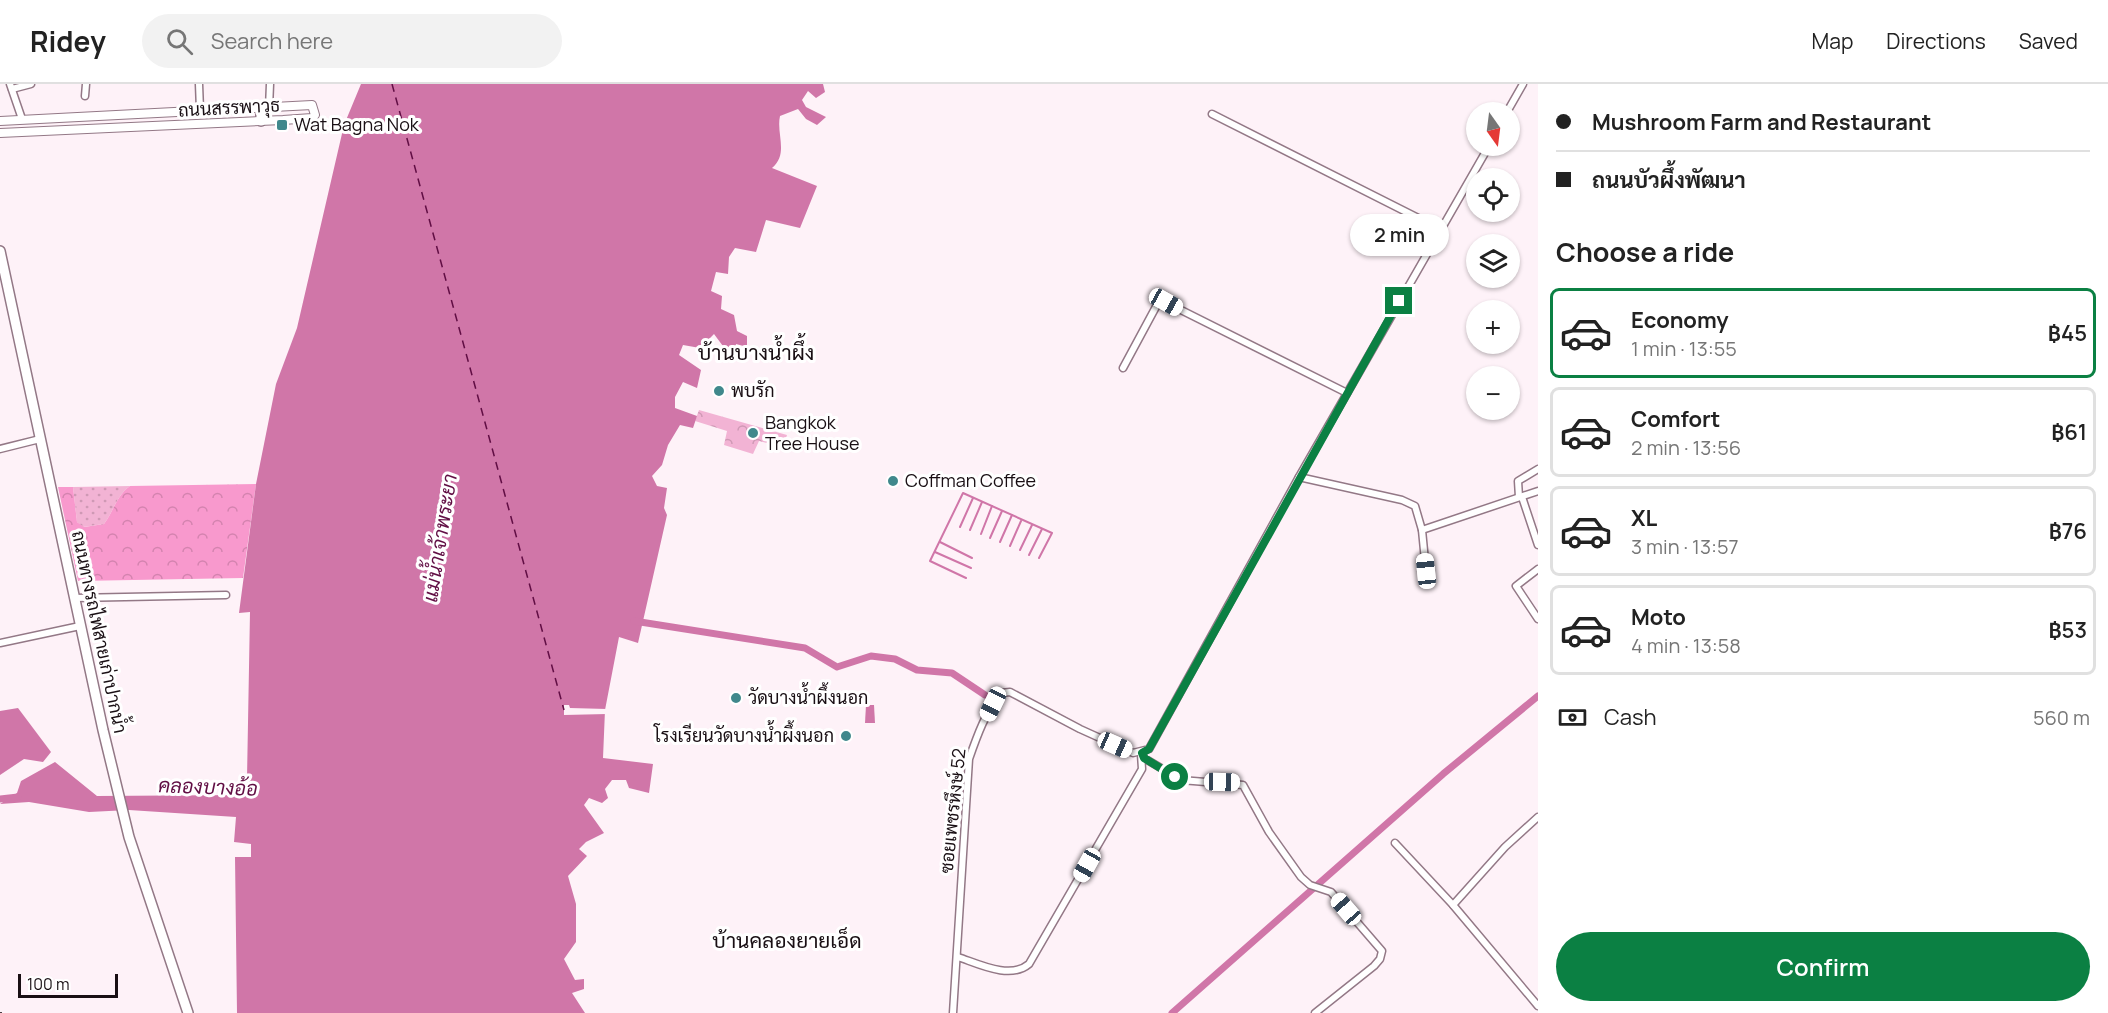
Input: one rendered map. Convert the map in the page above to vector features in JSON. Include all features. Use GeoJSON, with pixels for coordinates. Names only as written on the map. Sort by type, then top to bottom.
{"type":"FeatureCollection","features":[{"type":"Feature","properties":{"kind":"main road"},"geometry":{"type":"LineString","coordinates":[[261,121],[265,108]]}},
{"type":"Feature","properties":{"kind":"main road","name":"ถนนทางรถไฟสายเก่าปากน้ำ"},"geometry":{"type":"LineString","coordinates":[[0,251],[80,626],[125,820],[155,921],[188,1013]]}},
{"type":"Feature","properties":{"kind":"street"},"geometry":{"type":"LineString","coordinates":[[22,119],[11,87],[31,84]]}},
{"type":"Feature","properties":{"kind":"street"},"geometry":{"type":"LineString","coordinates":[[85,96],[86,84]]}},
{"type":"Feature","properties":{"kind":"street"},"geometry":{"type":"LineString","coordinates":[[199,84],[200,110]]}},
{"type":"Feature","properties":{"kind":"street"},"geometry":{"type":"LineString","coordinates":[[265,108],[270,84]]}},
{"type":"Feature","properties":{"kind":"street"},"geometry":{"type":"LineString","coordinates":[[1513,102],[1523,84]]}},
{"type":"Feature","properties":{"kind":"street","name":"ถนนสรรพาวุธ"},"geometry":{"type":"LineString","coordinates":[[0,121],[312,105],[315,115],[308,119],[0,133]]}},
{"type":"Feature","properties":{"kind":"street"},"geometry":{"type":"LineString","coordinates":[[1212,114],[1440,229]]}},
{"type":"Feature","properties":{"kind":"street"},"geometry":{"type":"LineString","coordinates":[[1141,753],[1149,749],[1299,477],[1483,156]]}},
{"type":"Feature","properties":{"kind":"street"},"geometry":{"type":"LineString","coordinates":[[1123,368],[1158,303],[1163,302],[1347,393]]}},
{"type":"Feature","properties":{"kind":"street"},"geometry":{"type":"LineString","coordinates":[[0,449],[40,439]]}},
{"type":"Feature","properties":{"kind":"street"},"geometry":{"type":"LineString","coordinates":[[1538,470],[1518,481],[1520,497],[1538,545]]}},
{"type":"Feature","properties":{"kind":"street"},"geometry":{"type":"LineString","coordinates":[[1299,477],[1402,500],[1417,509],[1422,530],[1426,571]]}},
{"type":"Feature","properties":{"kind":"street"},"geometry":{"type":"LineString","coordinates":[[1422,530],[1538,491]]}},
{"type":"Feature","properties":{"kind":"street"},"geometry":{"type":"LineString","coordinates":[[1538,569],[1516,586],[1538,619]]}},
{"type":"Feature","properties":{"kind":"street"},"geometry":{"type":"LineString","coordinates":[[74,598],[226,594]]}},
{"type":"Feature","properties":{"kind":"street"},"geometry":{"type":"LineString","coordinates":[[0,643],[80,626]]}},
{"type":"Feature","properties":{"kind":"street","name":"ซอยเพชรหึงษ์ 52"},"geometry":{"type":"LineString","coordinates":[[953,1013],[969,759],[976,738],[1002,693],[1010,692],[1024,698],[1080,729],[1133,753],[1141,753]]}},
{"type":"Feature","properties":{"kind":"street"},"geometry":{"type":"LineString","coordinates":[[1141,753],[1144,758],[1181,780],[1243,784],[1269,832],[1310,885],[1332,892],[1382,951],[1380,959],[1374,966],[1315,1013]]}},
{"type":"Feature","properties":{"kind":"street"},"geometry":{"type":"LineString","coordinates":[[958,957],[1002,970],[1015,971],[1029,964],[1142,769],[1141,753]]}},
{"type":"Feature","properties":{"kind":"street"},"geometry":{"type":"LineString","coordinates":[[1453,905],[1505,847],[1538,817]]}},
{"type":"Feature","properties":{"kind":"street"},"geometry":{"type":"LineString","coordinates":[[1395,843],[1453,905],[1538,1006]]}},
{"type":"Feature","properties":{"kind":"green space","name":"Bangkok Tree House"},"geometry":{"type":"Polygon","coordinates":[[[699,410],[787,435],[783,447],[759,441],[753,454],[724,445],[727,431],[695,421],[699,410]]]}},
{"type":"Feature","properties":{"kind":"green space"},"geometry":{"type":"Polygon","coordinates":[[[256,484],[243,578],[78,581],[58,487],[73,487],[77,522],[84,527],[104,524],[121,494],[130,486],[256,484]]]}},
{"type":"Feature","properties":{"kind":"green space"},"geometry":{"type":"Polygon","coordinates":[[[130,486],[121,494],[104,524],[83,527],[77,522],[73,487],[130,486]]]}},
{"type":"Feature","properties":{"kind":"water","name":"แม่น้ำเจ้าพระยา"},"geometry":{"type":"Polygon","coordinates":[[[361,84],[823,84],[825,92],[816,98],[808,91],[802,100],[806,107],[826,117],[817,125],[806,119],[798,109],[780,116],[781,150],[772,168],[817,186],[800,228],[766,220],[756,252],[735,248],[729,257],[728,274],[716,272],[711,291],[722,296],[721,309],[734,315],[737,331],[747,336],[747,347],[736,344],[734,361],[714,334],[700,348],[683,345],[679,355],[701,370],[697,388],[683,382],[675,397],[675,408],[697,416],[693,428],[680,425],[668,445],[662,465],[652,476],[657,486],[667,488],[664,508],[667,515],[638,643],[619,637],[605,710],[603,758],[653,764],[649,793],[629,788],[626,780],[612,780],[605,789],[608,798],[602,803],[589,798],[584,805],[604,833],[586,842],[579,849],[587,856],[568,876],[576,904],[576,942],[564,959],[575,980],[584,979],[584,989],[572,993],[585,1013],[237,1013],[235,857],[251,857],[251,844],[234,842],[236,817],[129,810],[89,812],[29,802],[0,804],[17,793],[21,781],[55,762],[97,796],[242,795],[247,778],[250,612],[239,613],[256,484],[276,384],[297,328],[344,125],[361,84]]]}},
{"type":"Feature","properties":{"kind":"water"},"geometry":{"type":"Polygon","coordinates":[[[866,705],[874,705],[875,723],[865,723],[866,705]]]}},
{"type":"Feature","properties":{"kind":"water"},"geometry":{"type":"Polygon","coordinates":[[[18,708],[51,752],[43,762],[24,759],[0,775],[0,711],[18,708]]]}},
{"type":"Feature","properties":{"kind":"pier"},"geometry":{"type":"Polygon","coordinates":[[[564,705],[569,705],[570,708],[607,709],[607,714],[564,715],[564,705]]]}},
{"type":"Feature","properties":{"kind":"waterway"},"geometry":{"type":"LineString","coordinates":[[966,578],[930,561],[963,493],[1052,533],[1039,558]]}},
{"type":"Feature","properties":{"kind":"waterway"},"geometry":{"type":"LineString","coordinates":[[960,527],[973,498]]}},
{"type":"Feature","properties":{"kind":"waterway"},"geometry":{"type":"LineString","coordinates":[[970,530],[982,502]]}},
{"type":"Feature","properties":{"kind":"waterway"},"geometry":{"type":"LineString","coordinates":[[981,534],[992,506]]}},
{"type":"Feature","properties":{"kind":"waterway"},"geometry":{"type":"LineString","coordinates":[[990,538],[1002,511]]}},
{"type":"Feature","properties":{"kind":"waterway"},"geometry":{"type":"LineString","coordinates":[[1000,542],[1012,515]]}},
{"type":"Feature","properties":{"kind":"waterway"},"geometry":{"type":"LineString","coordinates":[[1010,546],[1021,521]]}},
{"type":"Feature","properties":{"kind":"waterway"},"geometry":{"type":"LineString","coordinates":[[1020,550],[1032,525]]}},
{"type":"Feature","properties":{"kind":"waterway"},"geometry":{"type":"LineString","coordinates":[[1029,555],[1042,529]]}},
{"type":"Feature","properties":{"kind":"waterway"},"geometry":{"type":"LineString","coordinates":[[940,542],[972,558]]}},
{"type":"Feature","properties":{"kind":"waterway"},"geometry":{"type":"LineString","coordinates":[[935,552],[971,568]]}},
{"type":"Feature","properties":{"kind":"waterway"},"geometry":{"type":"LineString","coordinates":[[634,621],[805,648],[837,667],[871,656],[895,659],[917,670],[952,673],[985,695]]}},
{"type":"Feature","properties":{"kind":"waterway"},"geometry":{"type":"LineString","coordinates":[[1172,1013],[1443,774],[1538,696]]}},
{"type":"Feature","properties":{"kind":"waterway","name":"คลองบางอ้อ"},"geometry":{"type":"LineString","coordinates":[[0,799],[18,797]]}},
{"type":"Feature","properties":{"kind":"ferry route"},"geometry":{"type":"LineString","coordinates":[[392,84],[564,710]]}},
{"type":"Feature","properties":{"kind":"place","name":"Wat Bagna Nok"},"geometry":{"type":"Point","coordinates":[282,125]}},
{"type":"Feature","properties":{"kind":"place","name":"พบรัก"},"geometry":{"type":"Point","coordinates":[719,391]}},
{"type":"Feature","properties":{"kind":"place","name":"Bangkok Tree House"},"geometry":{"type":"Point","coordinates":[753,433]}},
{"type":"Feature","properties":{"kind":"place","name":"Coffman Coffee"},"geometry":{"type":"Point","coordinates":[893,481]}},
{"type":"Feature","properties":{"kind":"place","name":"วัดบางน้ำผึ้งนอก"},"geometry":{"type":"Point","coordinates":[736,698]}},
{"type":"Feature","properties":{"kind":"place","name":"โรงเรียนวัดบางน้ำผึ้งนอก"},"geometry":{"type":"Point","coordinates":[846,736]}},
{"type":"Feature","properties":{"kind":"district","name":"บ้านบางน้ำผึ้ง"},"geometry":{"type":"Point","coordinates":[756,353]}},
{"type":"Feature","properties":{"kind":"district","name":"บ้านคลองยายเอ็ด"},"geometry":{"type":"Point","coordinates":[787,941]}},
{"type":"Feature","properties":{"kind":"route"},"geometry":{"type":"LineString","coordinates":[[1175,777],[1144,758],[1142,753],[1149,749],[1227,612],[1299,477],[1399,301]]}}]}
